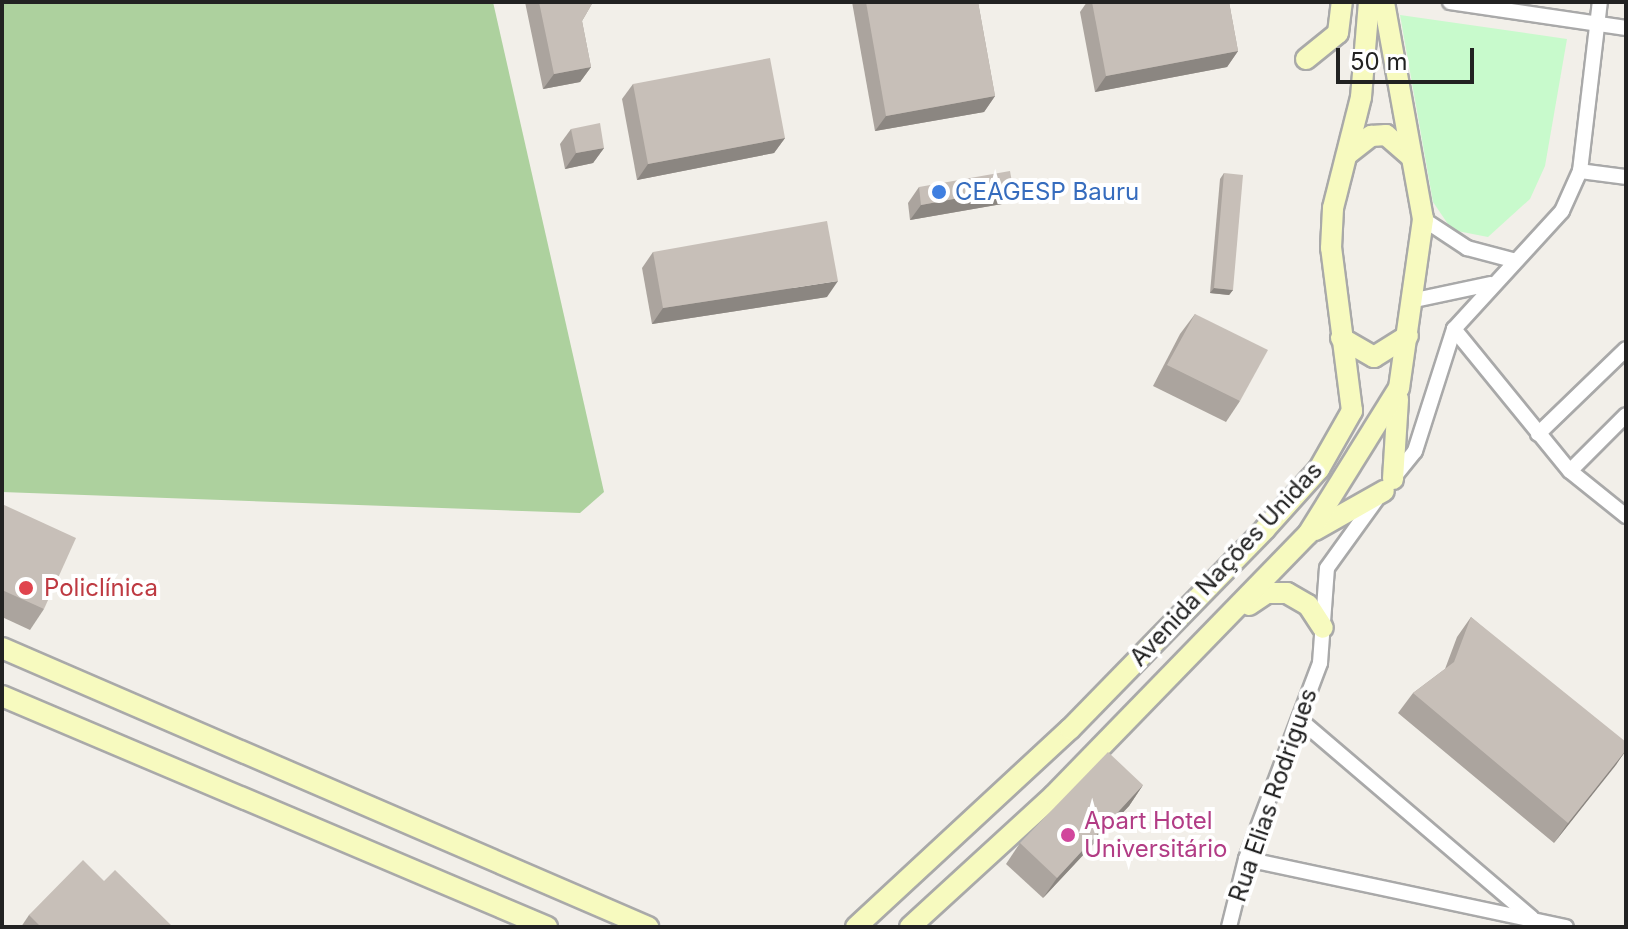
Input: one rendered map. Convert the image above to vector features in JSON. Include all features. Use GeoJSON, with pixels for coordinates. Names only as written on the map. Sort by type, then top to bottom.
{"type":"FeatureCollection","features":[{"type":"Feature","properties":{"kind":"main road"},"geometry":{"type":"LineString","coordinates":[[1306,59],[1338,33],[1342,2]]}},
{"type":"Feature","properties":{"kind":"main road","name":"Avenida Nações Unidas"},"geometry":{"type":"LineString","coordinates":[[856,927],[1070,729],[1319,469],[1352,411],[1341,338],[1333,208],[1349,153],[1369,2]]}},
{"type":"Feature","properties":{"kind":"main road","name":"Avenida Nações Unidas"},"geometry":{"type":"LineString","coordinates":[[910,927],[1054,795],[1308,534],[1399,388],[1415,300],[1423,219],[1384,2]]}},
{"type":"Feature","properties":{"kind":"main road"},"geometry":{"type":"LineString","coordinates":[[1349,153],[1371,136],[1399,139],[1420,192]]}},
{"type":"Feature","properties":{"kind":"main road"},"geometry":{"type":"LineString","coordinates":[[1341,338],[1374,357],[1408,336]]}},
{"type":"Feature","properties":{"kind":"main road"},"geometry":{"type":"LineString","coordinates":[[1308,534],[1388,485],[1399,388]]}},
{"type":"Feature","properties":{"kind":"main road"},"geometry":{"type":"LineString","coordinates":[[1222,622],[1267,593],[1287,593],[1308,605],[1323,628]]}},
{"type":"Feature","properties":{"kind":"main road"},"geometry":{"type":"LineString","coordinates":[[2,648],[648,927]]}},
{"type":"Feature","properties":{"kind":"main road"},"geometry":{"type":"LineString","coordinates":[[2,696],[547,927]]}},
{"type":"Feature","properties":{"kind":"street"},"geometry":{"type":"LineString","coordinates":[[1450,2],[1626,28]]}},
{"type":"Feature","properties":{"kind":"street"},"geometry":{"type":"LineString","coordinates":[[1600,2],[1580,171],[1562,211],[1490,284],[1454,329],[1570,471],[1626,516]]}},
{"type":"Feature","properties":{"kind":"street"},"geometry":{"type":"LineString","coordinates":[[1580,171],[1626,177]]}},
{"type":"Feature","properties":{"kind":"street"},"geometry":{"type":"LineString","coordinates":[[1423,219],[1467,248],[1512,260]]}},
{"type":"Feature","properties":{"kind":"street"},"geometry":{"type":"LineString","coordinates":[[1415,300],[1490,284]]}},
{"type":"Feature","properties":{"kind":"street","name":"Rua Elias Rodrigues"},"geometry":{"type":"LineString","coordinates":[[1229,927],[1246,859],[1320,663],[1327,568],[1415,451],[1454,329]]}},
{"type":"Feature","properties":{"kind":"street"},"geometry":{"type":"LineString","coordinates":[[1538,434],[1626,349]]}},
{"type":"Feature","properties":{"kind":"street"},"geometry":{"type":"LineString","coordinates":[[1570,471],[1626,415]]}},
{"type":"Feature","properties":{"kind":"street"},"geometry":{"type":"LineString","coordinates":[[1299,719],[1535,920]]}},
{"type":"Feature","properties":{"kind":"street"},"geometry":{"type":"LineString","coordinates":[[1246,859],[1566,927]]}},
{"type":"Feature","properties":{"kind":"green space"},"geometry":{"type":"Polygon","coordinates":[[[2,2],[493,2],[604,492],[580,513],[2,492],[2,2]]]}},
{"type":"Feature","properties":{"kind":"green space"},"geometry":{"type":"Polygon","coordinates":[[[1400,15],[1567,39],[1545,166],[1530,199],[1488,237],[1452,230],[1433,202],[1400,15]]]}},
{"type":"Feature","properties":{"kind":"building"},"geometry":{"type":"Polygon","coordinates":[[[539,2],[593,2],[582,21],[591,67],[554,74],[539,2]]]}},
{"type":"Feature","properties":{"kind":"building"},"geometry":{"type":"Polygon","coordinates":[[[866,2],[978,2],[995,96],[886,116],[866,2]]]}},
{"type":"Feature","properties":{"kind":"building"},"geometry":{"type":"Polygon","coordinates":[[[1092,2],[1229,2],[1238,51],[1106,76],[1092,2]]]}},
{"type":"Feature","properties":{"kind":"building"},"geometry":{"type":"Polygon","coordinates":[[[770,58],[785,138],[648,164],[633,84],[770,58]]]}},
{"type":"Feature","properties":{"kind":"building"},"geometry":{"type":"Polygon","coordinates":[[[600,123],[604,148],[576,153],[571,129],[600,123]]]}},
{"type":"Feature","properties":{"kind":"building"},"geometry":{"type":"Polygon","coordinates":[[[1010,171],[1013,188],[921,205],[919,187],[1010,171]]]}},
{"type":"Feature","properties":{"kind":"building"},"geometry":{"type":"Polygon","coordinates":[[[1224,173],[1243,175],[1233,290],[1214,288],[1224,173]]]}},
{"type":"Feature","properties":{"kind":"building"},"geometry":{"type":"Polygon","coordinates":[[[827,221],[838,281],[663,308],[653,252],[827,221]]]}},
{"type":"Feature","properties":{"kind":"building"},"geometry":{"type":"Polygon","coordinates":[[[1195,314],[1268,350],[1240,401],[1167,365],[1195,314]]]}},
{"type":"Feature","properties":{"kind":"building"},"geometry":{"type":"Polygon","coordinates":[[[2,504],[76,538],[44,609],[2,590],[2,504]]]}},
{"type":"Feature","properties":{"kind":"building"},"geometry":{"type":"Polygon","coordinates":[[[1471,617],[1626,742],[1626,750],[1568,823],[1413,693],[1454,662],[1471,617]]]}},
{"type":"Feature","properties":{"kind":"building","name":"Apart Hotel Universitário"},"geometry":{"type":"Polygon","coordinates":[[[1108,752],[1143,785],[1057,878],[1020,843],[1108,752]]]}},
{"type":"Feature","properties":{"kind":"building"},"geometry":{"type":"Polygon","coordinates":[[[83,860],[104,881],[115,870],[173,927],[41,927],[29,915],[83,860]]]}},
{"type":"Feature","properties":{"kind":"place","name":"CEAGESP Bauru"},"geometry":{"type":"Point","coordinates":[939,192]}},
{"type":"Feature","properties":{"kind":"place","name":"Policlínica"},"geometry":{"type":"Point","coordinates":[26,588]}},
{"type":"Feature","properties":{"kind":"place","name":"Apart Hotel Universitário"},"geometry":{"type":"Point","coordinates":[1068,835]}}]}
